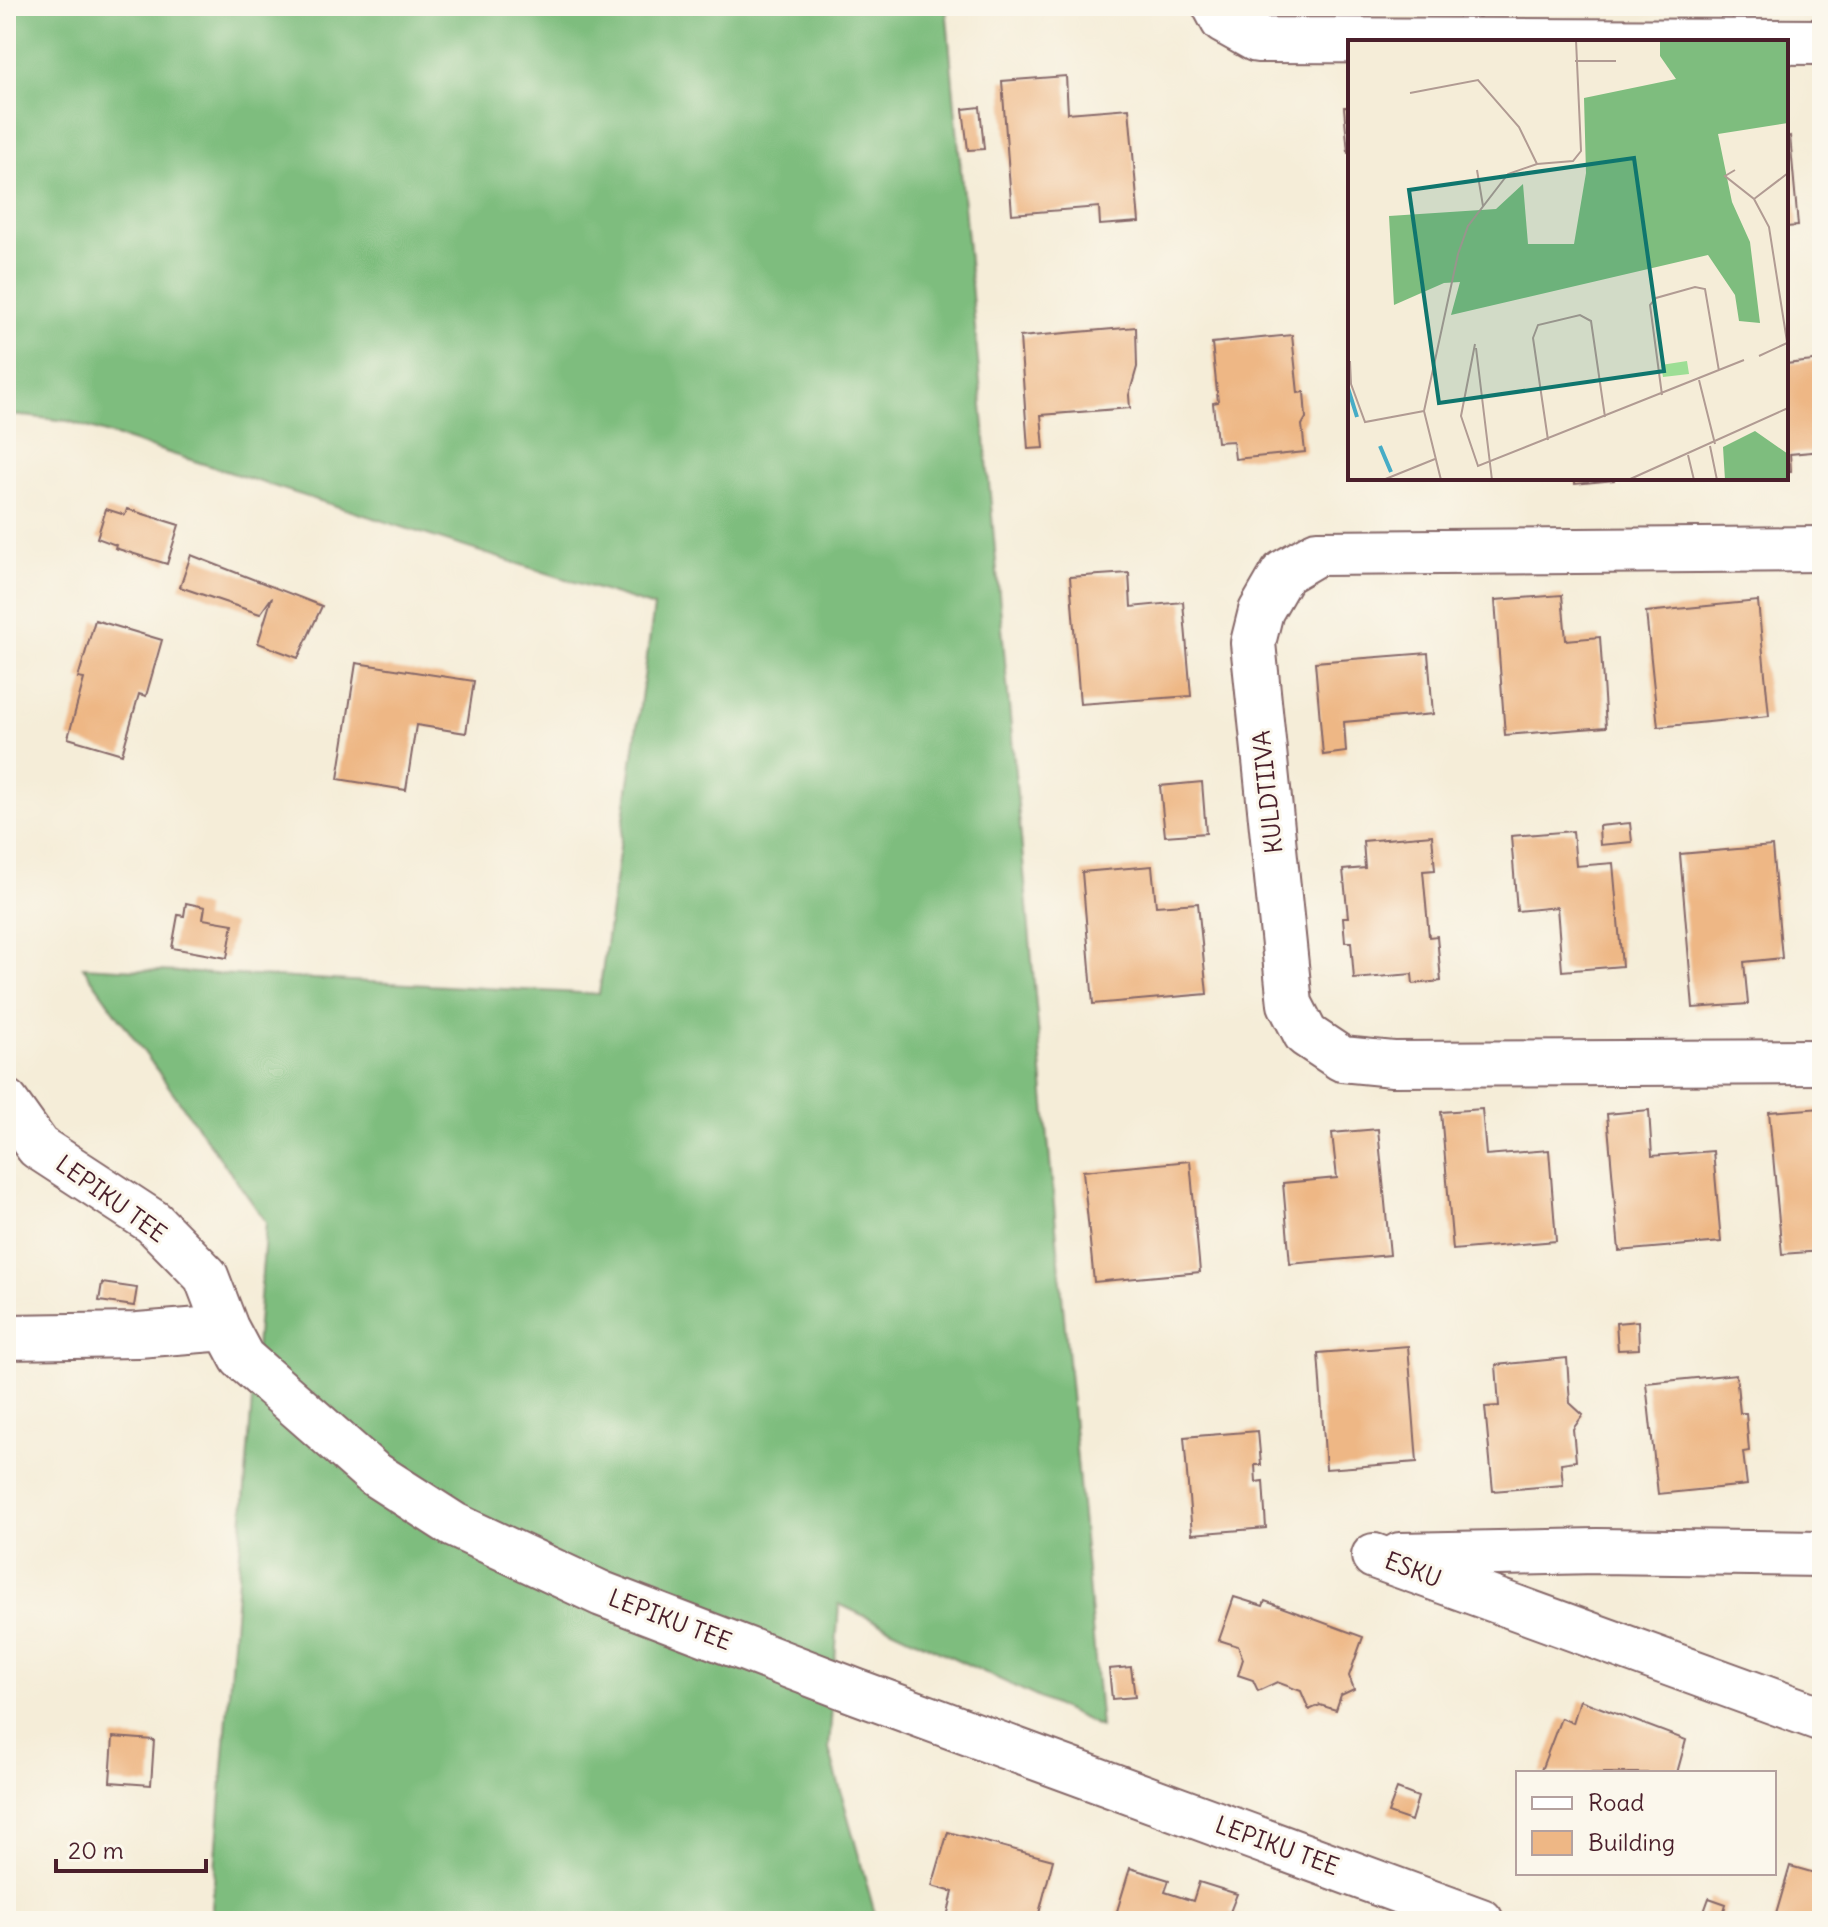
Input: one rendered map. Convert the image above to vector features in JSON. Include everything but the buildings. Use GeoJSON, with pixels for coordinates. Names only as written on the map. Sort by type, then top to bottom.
{"type":"FeatureCollection","features":[{"type":"Feature","properties":{"kind":"street"},"geometry":{"type":"LineString","coordinates":[[1215,6],[1223,21],[1257,40],[1348,40]]}},
{"type":"Feature","properties":{"kind":"street"},"geometry":{"type":"LineString","coordinates":[[1788,42],[1822,42]]}},
{"type":"Feature","properties":{"kind":"street","name":"KULDTIIVA"},"geometry":{"type":"LineString","coordinates":[[1822,549],[1317,553],[1283,573],[1261,611],[1253,643],[1290,1004],[1306,1035],[1342,1059],[1393,1064],[1822,1062]]}},
{"type":"Feature","properties":{"kind":"street","name":"LEPIKU TEE"},"geometry":{"type":"LineString","coordinates":[[6,1102],[38,1147],[153,1222],[206,1276],[226,1328],[242,1358],[373,1473],[454,1525],[616,1600],[1481,1921]]}},
{"type":"Feature","properties":{"kind":"street"},"geometry":{"type":"LineString","coordinates":[[6,1337],[138,1335],[226,1328]]}},
{"type":"Feature","properties":{"kind":"street","name":"ESKU"},"geometry":{"type":"LineString","coordinates":[[1822,1554],[1597,1551],[1374,1556],[1822,1719]]}},
{"type":"Feature","properties":{"kind":"green space"},"geometry":{"type":"Polygon","coordinates":[[[6,6],[946,6],[1101,1727],[839,1604],[829,1749],[877,1921],[211,1921],[266,1222],[83,967],[599,994],[654,607],[68,421],[6,414],[6,6]]]}}]}
